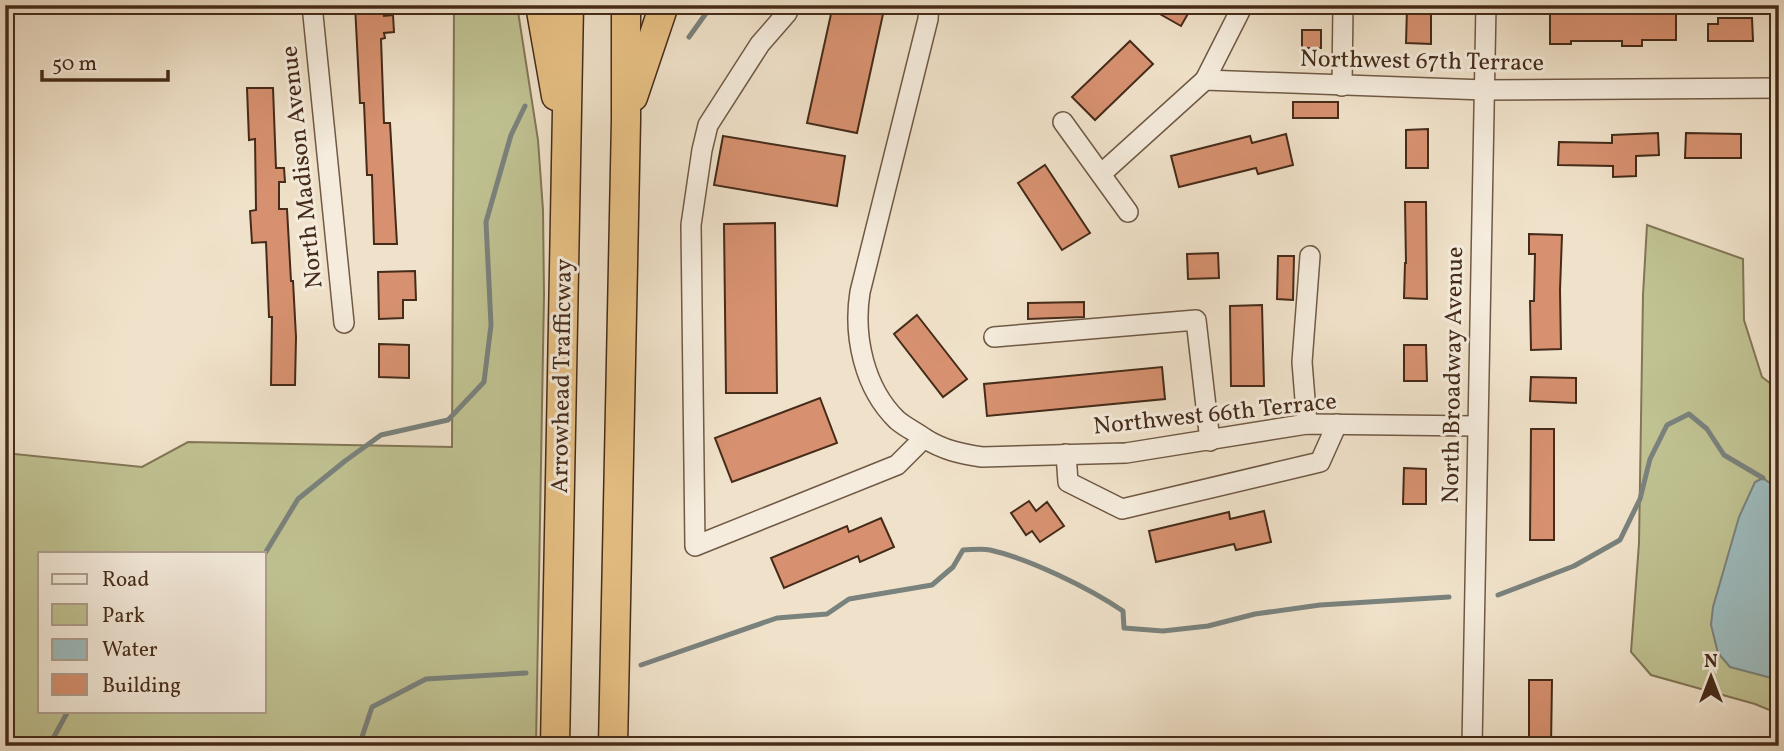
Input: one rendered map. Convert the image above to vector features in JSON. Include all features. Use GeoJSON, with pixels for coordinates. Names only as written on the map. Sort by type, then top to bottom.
{"type":"FeatureCollection","features":[{"type":"Feature","properties":{"kind":"highway"},"geometry":{"type":"LineString","coordinates":[[540,5],[567,155]]}},
{"type":"Feature","properties":{"kind":"highway","name":"Arrowhead Trafficway"},"geometry":{"type":"LineString","coordinates":[[555,746],[569,5]]}},
{"type":"Feature","properties":{"kind":"highway"},"geometry":{"type":"LineString","coordinates":[[612,746],[626,120],[626,5]]}},
{"type":"Feature","properties":{"kind":"highway"},"geometry":{"type":"LineString","coordinates":[[626,120],[664,5]]}},
{"type":"Feature","properties":{"kind":"street","name":"North Madison Avenue"},"geometry":{"type":"LineString","coordinates":[[312,5],[344,323]]}},
{"type":"Feature","properties":{"kind":"street"},"geometry":{"type":"LineString","coordinates":[[790,5],[787,13],[760,44],[708,125],[702,150],[691,225],[695,546],[897,465],[924,438]]}},
{"type":"Feature","properties":{"kind":"street","name":"Northwest 66th Terrace"},"geometry":{"type":"LineString","coordinates":[[929,5],[928,19],[860,292],[858,330],[865,366],[875,390],[897,420],[937,447],[982,457],[1126,453],[1307,424],[1476,426]]}},
{"type":"Feature","properties":{"kind":"street"},"geometry":{"type":"LineString","coordinates":[[1101,174],[1205,80],[1243,5]]}},
{"type":"Feature","properties":{"kind":"street"},"geometry":{"type":"LineString","coordinates":[[1342,86],[1343,5]]}},
{"type":"Feature","properties":{"kind":"street","name":"North Broadway Avenue"},"geometry":{"type":"LineString","coordinates":[[1472,746],[1486,5]]}},
{"type":"Feature","properties":{"kind":"street","name":"Northwest 67th Terrace"},"geometry":{"type":"LineString","coordinates":[[1205,80],[1485,90],[1779,88]]}},
{"type":"Feature","properties":{"kind":"street"},"geometry":{"type":"LineString","coordinates":[[1063,122],[1128,212]]}},
{"type":"Feature","properties":{"kind":"street"},"geometry":{"type":"LineString","coordinates":[[1307,424],[1302,362],[1310,256]]}},
{"type":"Feature","properties":{"kind":"street"},"geometry":{"type":"LineString","coordinates":[[994,337],[1196,320],[1210,441]]}},
{"type":"Feature","properties":{"kind":"street"},"geometry":{"type":"LineString","coordinates":[[1066,454],[1068,482],[1122,509],[1320,462],[1337,424]]}},
{"type":"Feature","properties":{"kind":"green space"},"geometry":{"type":"Polygon","coordinates":[[[454,5],[517,5],[538,140],[543,210],[544,295],[536,746],[5,746],[5,453],[142,467],[188,442],[452,447],[454,5]]]}},
{"type":"Feature","properties":{"kind":"green space"},"geometry":{"type":"Polygon","coordinates":[[[1647,225],[1743,259],[1744,320],[1762,377],[1779,390],[1779,714],[1755,704],[1651,675],[1631,652],[1639,543],[1643,295],[1647,225]]]}},
{"type":"Feature","properties":{"kind":"water"},"geometry":{"type":"Polygon","coordinates":[[[1763,478],[1779,490],[1779,680],[1730,667],[1718,653],[1711,625],[1713,607],[1739,517],[1755,482],[1763,478]]]}},
{"type":"Feature","properties":{"kind":"building"},"geometry":{"type":"Polygon","coordinates":[[[355,5],[383,5],[384,16],[393,15],[394,32],[384,33],[385,38],[381,39],[384,123],[390,123],[397,244],[374,244],[372,175],[367,175],[355,5]]]}},
{"type":"Feature","properties":{"kind":"building"},"geometry":{"type":"Polygon","coordinates":[[[833,5],[885,5],[857,133],[807,123],[833,5]]]}},
{"type":"Feature","properties":{"kind":"building"},"geometry":{"type":"Polygon","coordinates":[[[1144,5],[1193,5],[1181,26],[1144,5]]]}},
{"type":"Feature","properties":{"kind":"building"},"geometry":{"type":"Polygon","coordinates":[[[1407,8],[1431,8],[1431,44],[1406,43],[1407,8]]]}},
{"type":"Feature","properties":{"kind":"building"},"geometry":{"type":"Polygon","coordinates":[[[1676,13],[1676,40],[1642,40],[1642,46],[1622,46],[1622,41],[1571,41],[1571,44],[1550,44],[1550,14],[1676,13]]]}},
{"type":"Feature","properties":{"kind":"building"},"geometry":{"type":"Polygon","coordinates":[[[1718,18],[1752,18],[1753,41],[1708,41],[1708,24],[1718,24],[1718,18]]]}},
{"type":"Feature","properties":{"kind":"building"},"geometry":{"type":"Polygon","coordinates":[[[1302,30],[1321,30],[1321,48],[1302,48],[1302,30]]]}},
{"type":"Feature","properties":{"kind":"building"},"geometry":{"type":"Polygon","coordinates":[[[1130,41],[1153,64],[1095,120],[1072,97],[1130,41]]]}},
{"type":"Feature","properties":{"kind":"building"},"geometry":{"type":"Polygon","coordinates":[[[247,88],[273,88],[276,168],[284,168],[285,182],[279,182],[279,209],[287,209],[293,281],[295,385],[271,385],[272,317],[269,317],[266,242],[252,243],[250,211],[256,210],[255,139],[249,140],[247,88]]]}},
{"type":"Feature","properties":{"kind":"building"},"geometry":{"type":"Polygon","coordinates":[[[1293,102],[1338,102],[1338,118],[1293,118],[1293,102]]]}},
{"type":"Feature","properties":{"kind":"building"},"geometry":{"type":"Polygon","coordinates":[[[1428,129],[1428,168],[1406,168],[1406,130],[1428,129]]]}},
{"type":"Feature","properties":{"kind":"building"},"geometry":{"type":"Polygon","coordinates":[[[1658,133],[1659,155],[1636,156],[1636,176],[1613,177],[1613,166],[1558,165],[1559,142],[1612,143],[1612,135],[1658,133]]]}},
{"type":"Feature","properties":{"kind":"building"},"geometry":{"type":"Polygon","coordinates":[[[1686,133],[1741,134],[1741,158],[1685,158],[1686,133]]]}},
{"type":"Feature","properties":{"kind":"building"},"geometry":{"type":"Polygon","coordinates":[[[1286,134],[1293,165],[1258,174],[1256,168],[1179,187],[1171,156],[1250,136],[1252,143],[1286,134]]]}},
{"type":"Feature","properties":{"kind":"building"},"geometry":{"type":"Polygon","coordinates":[[[723,136],[845,156],[837,206],[714,185],[723,136]]]}},
{"type":"Feature","properties":{"kind":"building"},"geometry":{"type":"Polygon","coordinates":[[[1045,165],[1090,233],[1062,250],[1018,183],[1045,165]]]}},
{"type":"Feature","properties":{"kind":"building"},"geometry":{"type":"Polygon","coordinates":[[[1405,202],[1426,202],[1427,299],[1404,298],[1405,202]]]}},
{"type":"Feature","properties":{"kind":"building"},"geometry":{"type":"Polygon","coordinates":[[[775,223],[777,393],[726,393],[724,224],[775,223]]]}},
{"type":"Feature","properties":{"kind":"building"},"geometry":{"type":"Polygon","coordinates":[[[1529,234],[1562,235],[1561,349],[1531,350],[1530,301],[1534,301],[1535,254],[1529,254],[1529,234]]]}},
{"type":"Feature","properties":{"kind":"building"},"geometry":{"type":"Polygon","coordinates":[[[1218,253],[1219,278],[1188,279],[1187,254],[1218,253]]]}},
{"type":"Feature","properties":{"kind":"building"},"geometry":{"type":"Polygon","coordinates":[[[1278,256],[1294,256],[1293,300],[1277,299],[1278,256]]]}},
{"type":"Feature","properties":{"kind":"building"},"geometry":{"type":"Polygon","coordinates":[[[415,271],[416,300],[403,300],[403,318],[379,319],[378,272],[415,271]]]}},
{"type":"Feature","properties":{"kind":"building"},"geometry":{"type":"Polygon","coordinates":[[[1084,302],[1084,317],[1028,319],[1028,303],[1084,302]]]}},
{"type":"Feature","properties":{"kind":"building"},"geometry":{"type":"Polygon","coordinates":[[[1262,305],[1264,386],[1231,386],[1230,306],[1262,305]]]}},
{"type":"Feature","properties":{"kind":"building"},"geometry":{"type":"Polygon","coordinates":[[[917,315],[967,379],[943,397],[894,334],[917,315]]]}},
{"type":"Feature","properties":{"kind":"building"},"geometry":{"type":"Polygon","coordinates":[[[379,344],[409,345],[409,378],[379,377],[379,344]]]}},
{"type":"Feature","properties":{"kind":"building"},"geometry":{"type":"Polygon","coordinates":[[[1404,345],[1426,345],[1427,381],[1404,381],[1404,345]]]}},
{"type":"Feature","properties":{"kind":"building"},"geometry":{"type":"Polygon","coordinates":[[[1162,367],[1165,399],[987,416],[984,384],[1162,367]]]}},
{"type":"Feature","properties":{"kind":"building"},"geometry":{"type":"Polygon","coordinates":[[[1531,377],[1576,378],[1576,403],[1530,401],[1531,377]]]}},
{"type":"Feature","properties":{"kind":"building"},"geometry":{"type":"Polygon","coordinates":[[[820,398],[837,443],[732,482],[715,438],[820,398]]]}},
{"type":"Feature","properties":{"kind":"building"},"geometry":{"type":"Polygon","coordinates":[[[1531,429],[1554,429],[1554,540],[1530,540],[1531,429]]]}},
{"type":"Feature","properties":{"kind":"building"},"geometry":{"type":"Polygon","coordinates":[[[1404,468],[1426,469],[1426,504],[1403,504],[1404,468]]]}},
{"type":"Feature","properties":{"kind":"building"},"geometry":{"type":"Polygon","coordinates":[[[1029,501],[1036,511],[1047,502],[1064,526],[1040,542],[1032,531],[1026,535],[1011,513],[1029,501]]]}},
{"type":"Feature","properties":{"kind":"building"},"geometry":{"type":"Polygon","coordinates":[[[1264,511],[1271,542],[1236,550],[1234,544],[1156,562],[1149,531],[1229,512],[1230,519],[1264,511]]]}},
{"type":"Feature","properties":{"kind":"building"},"geometry":{"type":"Polygon","coordinates":[[[881,518],[894,547],[860,562],[858,556],[784,588],[771,558],[847,526],[849,532],[881,518]]]}},
{"type":"Feature","properties":{"kind":"building"},"geometry":{"type":"Polygon","coordinates":[[[1529,680],[1552,680],[1551,746],[1529,746],[1529,680]]]}},
{"type":"Feature","properties":{"kind":"waterway"},"geometry":{"type":"LineString","coordinates":[[689,37],[712,5]]}},
{"type":"Feature","properties":{"kind":"waterway"},"geometry":{"type":"LineString","coordinates":[[266,552],[298,499],[345,461],[381,435],[448,420],[484,382],[491,325],[486,222],[511,135],[525,106]]}},
{"type":"Feature","properties":{"kind":"waterway"},"geometry":{"type":"LineString","coordinates":[[1498,595],[1574,566],[1620,540],[1640,499],[1650,459],[1667,425],[1689,414],[1707,429],[1724,455],[1763,478]]}},
{"type":"Feature","properties":{"kind":"waterway"},"geometry":{"type":"LineString","coordinates":[[641,665],[777,618],[827,614],[849,599],[932,585],[953,567],[963,550],[980,549],[1006,554],[1059,575],[1123,611],[1124,628],[1163,631],[1208,626],[1255,614],[1320,605],[1449,597]]}},
{"type":"Feature","properties":{"kind":"waterway"},"geometry":{"type":"LineString","coordinates":[[359,746],[372,707],[426,679],[526,673]]}},
{"type":"Feature","properties":{"kind":"waterway"},"geometry":{"type":"LineString","coordinates":[[49,746],[67,712]]}}]}
